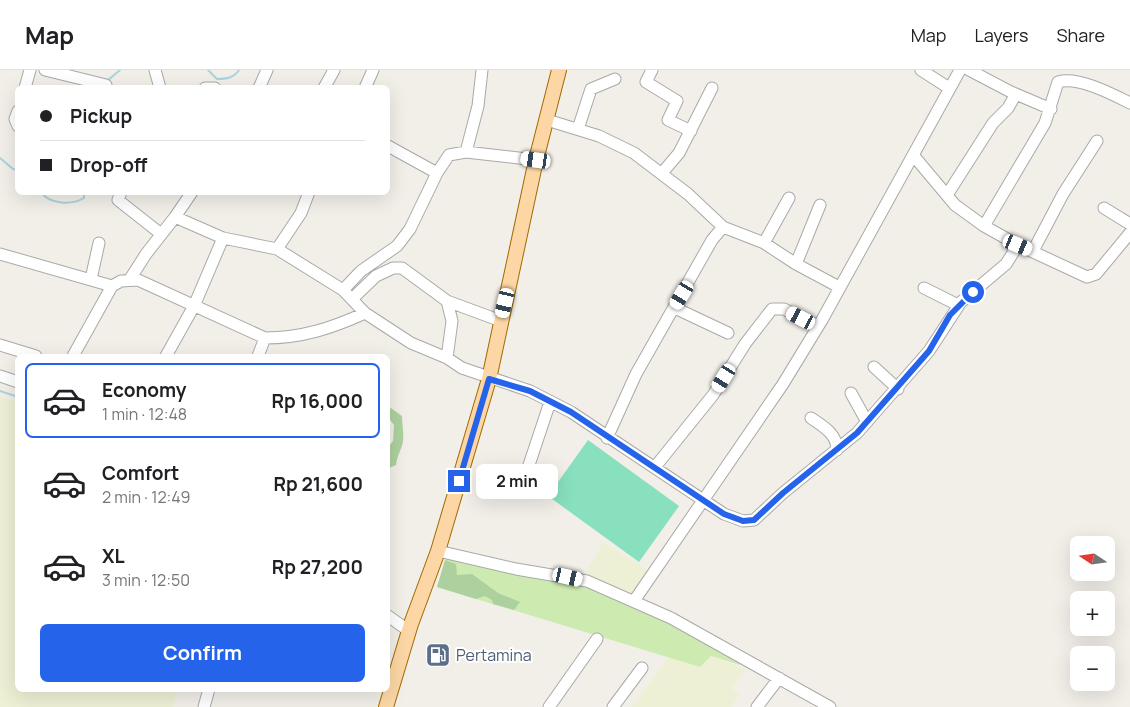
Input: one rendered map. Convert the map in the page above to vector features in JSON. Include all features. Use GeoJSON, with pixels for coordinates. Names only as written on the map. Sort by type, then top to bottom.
{"type":"FeatureCollection","features":[{"type":"Feature","properties":{"kind":"main road"},"geometry":{"type":"LineString","coordinates":[[386,707],[409,631],[438,551],[489,379],[536,160],[559,72]]}},
{"type":"Feature","properties":{"kind":"street"},"geometry":{"type":"LineString","coordinates":[[26,85],[30,70]]}},
{"type":"Feature","properties":{"kind":"street"},"geometry":{"type":"LineString","coordinates":[[45,70],[99,85]]}},
{"type":"Feature","properties":{"kind":"street"},"geometry":{"type":"LineString","coordinates":[[155,70],[159,85]]}},
{"type":"Feature","properties":{"kind":"street"},"geometry":{"type":"LineString","coordinates":[[260,85],[267,70]]}},
{"type":"Feature","properties":{"kind":"street"},"geometry":{"type":"LineString","coordinates":[[326,85],[334,70]]}},
{"type":"Feature","properties":{"kind":"street"},"geometry":{"type":"LineString","coordinates":[[366,85],[372,70]]}},
{"type":"Feature","properties":{"kind":"street"},"geometry":{"type":"LineString","coordinates":[[466,152],[478,106],[482,70]]}},
{"type":"Feature","properties":{"kind":"street"},"geometry":{"type":"LineString","coordinates":[[652,70],[646,82],[677,101],[668,120],[692,131]]}},
{"type":"Feature","properties":{"kind":"street"},"geometry":{"type":"LineString","coordinates":[[921,70],[949,88]]}},
{"type":"Feature","properties":{"kind":"street"},"geometry":{"type":"LineString","coordinates":[[634,601],[783,384],[818,326],[960,70]]}},
{"type":"Feature","properties":{"kind":"street"},"geometry":{"type":"LineString","coordinates":[[969,70],[1051,109]]}},
{"type":"Feature","properties":{"kind":"street"},"geometry":{"type":"LineString","coordinates":[[578,129],[591,89],[615,79]]}},
{"type":"Feature","properties":{"kind":"street"},"geometry":{"type":"LineString","coordinates":[[984,226],[1051,109],[1057,84],[1064,81],[1097,88],[1130,103]]}},
{"type":"Feature","properties":{"kind":"street"},"geometry":{"type":"LineString","coordinates":[[662,174],[679,153],[692,131],[712,88]]}},
{"type":"Feature","properties":{"kind":"street"},"geometry":{"type":"LineString","coordinates":[[947,195],[993,123],[1008,108],[1016,94]]}},
{"type":"Feature","properties":{"kind":"street"},"geometry":{"type":"LineString","coordinates":[[547,120],[599,136],[634,152],[688,194],[723,227],[764,243],[796,264],[839,287]]}},
{"type":"Feature","properties":{"kind":"street"},"geometry":{"type":"LineString","coordinates":[[1033,251],[1063,194],[1097,141]]}},
{"type":"Feature","properties":{"kind":"street"},"geometry":{"type":"LineString","coordinates":[[390,147],[437,173]]}},
{"type":"Feature","properties":{"kind":"street"},"geometry":{"type":"LineString","coordinates":[[343,290],[361,271],[390,250],[410,230],[437,173],[449,155],[466,152],[536,160]]}},
{"type":"Feature","properties":{"kind":"street"},"geometry":{"type":"LineString","coordinates":[[913,155],[955,205],[984,226],[1077,274],[1092,276],[1130,233]]}},
{"type":"Feature","properties":{"kind":"street"},"geometry":{"type":"LineString","coordinates":[[120,195],[118,200],[162,234]]}},
{"type":"Feature","properties":{"kind":"street"},"geometry":{"type":"LineString","coordinates":[[130,279],[190,195]]}},
{"type":"Feature","properties":{"kind":"street"},"geometry":{"type":"LineString","coordinates":[[277,249],[301,213],[308,195]]}},
{"type":"Feature","properties":{"kind":"street"},"geometry":{"type":"LineString","coordinates":[[764,243],[789,198]]}},
{"type":"Feature","properties":{"kind":"street"},"geometry":{"type":"LineString","coordinates":[[796,264],[820,205]]}},
{"type":"Feature","properties":{"kind":"street"},"geometry":{"type":"LineString","coordinates":[[1104,208],[1130,224]]}},
{"type":"Feature","properties":{"kind":"street"},"geometry":{"type":"LineString","coordinates":[[175,217],[223,238],[277,249],[343,290],[365,313],[411,343],[489,379],[530,391],[571,412],[607,438],[724,514],[743,521],[754,520],[867,422],[898,389],[929,351],[958,305],[1006,264],[1018,245]]}},
{"type":"Feature","properties":{"kind":"street"},"geometry":{"type":"LineString","coordinates":[[607,438],[636,374],[712,240],[723,227]]}},
{"type":"Feature","properties":{"kind":"street"},"geometry":{"type":"LineString","coordinates":[[167,354],[194,306],[223,238]]}},
{"type":"Feature","properties":{"kind":"street"},"geometry":{"type":"LineString","coordinates":[[91,278],[99,243]]}},
{"type":"Feature","properties":{"kind":"street"},"geometry":{"type":"LineString","coordinates":[[390,250],[402,268],[447,301],[501,321]]}},
{"type":"Feature","properties":{"kind":"street"},"geometry":{"type":"LineString","coordinates":[[0,254],[91,278],[112,286]]}},
{"type":"Feature","properties":{"kind":"street"},"geometry":{"type":"LineString","coordinates":[[352,299],[376,276],[393,268],[402,268]]}},
{"type":"Feature","properties":{"kind":"street"},"geometry":{"type":"LineString","coordinates":[[74,354],[112,286],[130,279],[138,280],[265,338],[287,338],[311,334],[365,313]]}},
{"type":"Feature","properties":{"kind":"street"},"geometry":{"type":"LineString","coordinates":[[924,288],[958,305]]}},
{"type":"Feature","properties":{"kind":"street"},"geometry":{"type":"LineString","coordinates":[[447,301],[452,320],[447,358]]}},
{"type":"Feature","properties":{"kind":"street"},"geometry":{"type":"LineString","coordinates":[[674,308],[728,333]]}},
{"type":"Feature","properties":{"kind":"street"},"geometry":{"type":"LineString","coordinates":[[655,468],[713,395],[745,344],[772,309],[784,309],[818,326]]}},
{"type":"Feature","properties":{"kind":"street"},"geometry":{"type":"LineString","coordinates":[[259,354],[265,338]]}},
{"type":"Feature","properties":{"kind":"street"},"geometry":{"type":"LineString","coordinates":[[0,345],[29,354]]}},
{"type":"Feature","properties":{"kind":"street"},"geometry":{"type":"LineString","coordinates":[[874,367],[898,389]]}},
{"type":"Feature","properties":{"kind":"street"},"geometry":{"type":"LineString","coordinates":[[0,376],[15,381]]}},
{"type":"Feature","properties":{"kind":"street"},"geometry":{"type":"LineString","coordinates":[[851,393],[867,422]]}},
{"type":"Feature","properties":{"kind":"street"},"geometry":{"type":"LineString","coordinates":[[521,489],[550,402]]}},
{"type":"Feature","properties":{"kind":"street"},"geometry":{"type":"LineString","coordinates":[[811,418],[830,432],[836,441],[837,450]]}},
{"type":"Feature","properties":{"kind":"street"},"geometry":{"type":"LineString","coordinates":[[438,551],[516,569],[587,581],[671,618],[830,707]]}},
{"type":"Feature","properties":{"kind":"street"},"geometry":{"type":"LineString","coordinates":[[390,617],[409,631]]}},
{"type":"Feature","properties":{"kind":"street"},"geometry":{"type":"LineString","coordinates":[[549,707],[597,639]]}},
{"type":"Feature","properties":{"kind":"street"},"geometry":{"type":"LineString","coordinates":[[613,707],[642,668]]}},
{"type":"Feature","properties":{"kind":"street"},"geometry":{"type":"LineString","coordinates":[[757,707],[779,678]]}},
{"type":"Feature","properties":{"kind":"street"},"geometry":{"type":"LineString","coordinates":[[204,707],[208,692]]}},
{"type":"Feature","properties":{"kind":"street"},"geometry":{"type":"LineString","coordinates":[[806,707],[814,697]]}},
{"type":"Feature","properties":{"kind":"green space"},"geometry":{"type":"Polygon","coordinates":[[[0,396],[15,401],[15,692],[176,692],[173,707],[0,707],[0,396]]]}},
{"type":"Feature","properties":{"kind":"green space"},"geometry":{"type":"Polygon","coordinates":[[[390,407],[402,416],[403,435],[396,465],[390,468],[390,445],[393,441],[394,425],[390,420],[390,407]]]}},
{"type":"Feature","properties":{"kind":"green space"},"geometry":{"type":"Polygon","coordinates":[[[588,440],[679,506],[639,562],[548,496],[588,440]]]}},
{"type":"Feature","properties":{"kind":"green space"},"geometry":{"type":"Polygon","coordinates":[[[603,542],[651,572],[634,599],[584,576],[603,542]]]}},
{"type":"Feature","properties":{"kind":"green space"},"geometry":{"type":"Polygon","coordinates":[[[448,553],[568,577],[745,658],[740,665],[711,656],[700,667],[437,587],[448,553]]]}},
{"type":"Feature","properties":{"kind":"green space"},"geometry":{"type":"Polygon","coordinates":[[[445,560],[456,564],[457,575],[472,574],[498,593],[520,602],[514,610],[493,604],[492,600],[485,596],[476,599],[437,587],[445,560]]]}},
{"type":"Feature","properties":{"kind":"green space"},"geometry":{"type":"Polygon","coordinates":[[[711,656],[746,670],[731,688],[740,694],[731,707],[632,707],[669,657],[700,667],[711,656]]]}},
{"type":"Feature","properties":{"kind":"waterway"},"geometry":{"type":"LineString","coordinates":[[107,81],[120,70]]}},
{"type":"Feature","properties":{"kind":"waterway"},"geometry":{"type":"LineString","coordinates":[[208,70],[217,79],[230,78],[239,70]]}},
{"type":"Feature","properties":{"kind":"waterway"},"geometry":{"type":"LineString","coordinates":[[0,158],[15,169]]}},
{"type":"Feature","properties":{"kind":"waterway"},"geometry":{"type":"LineString","coordinates":[[44,195],[55,201],[67,203],[84,198],[84,195]]}},
{"type":"Feature","properties":{"kind":"waterway"},"geometry":{"type":"LineString","coordinates":[[0,391],[15,396]]}},
{"type":"Feature","properties":{"kind":"place","name":"Pertamina"},"geometry":{"type":"Point","coordinates":[438,655]}},
{"type":"Feature","properties":{"kind":"route"},"geometry":{"type":"LineString","coordinates":[[459,481],[489,379],[530,391],[571,412],[724,514],[743,521],[754,520],[783,493],[857,433],[898,389],[929,351],[950,315],[973,292]]}}]}
